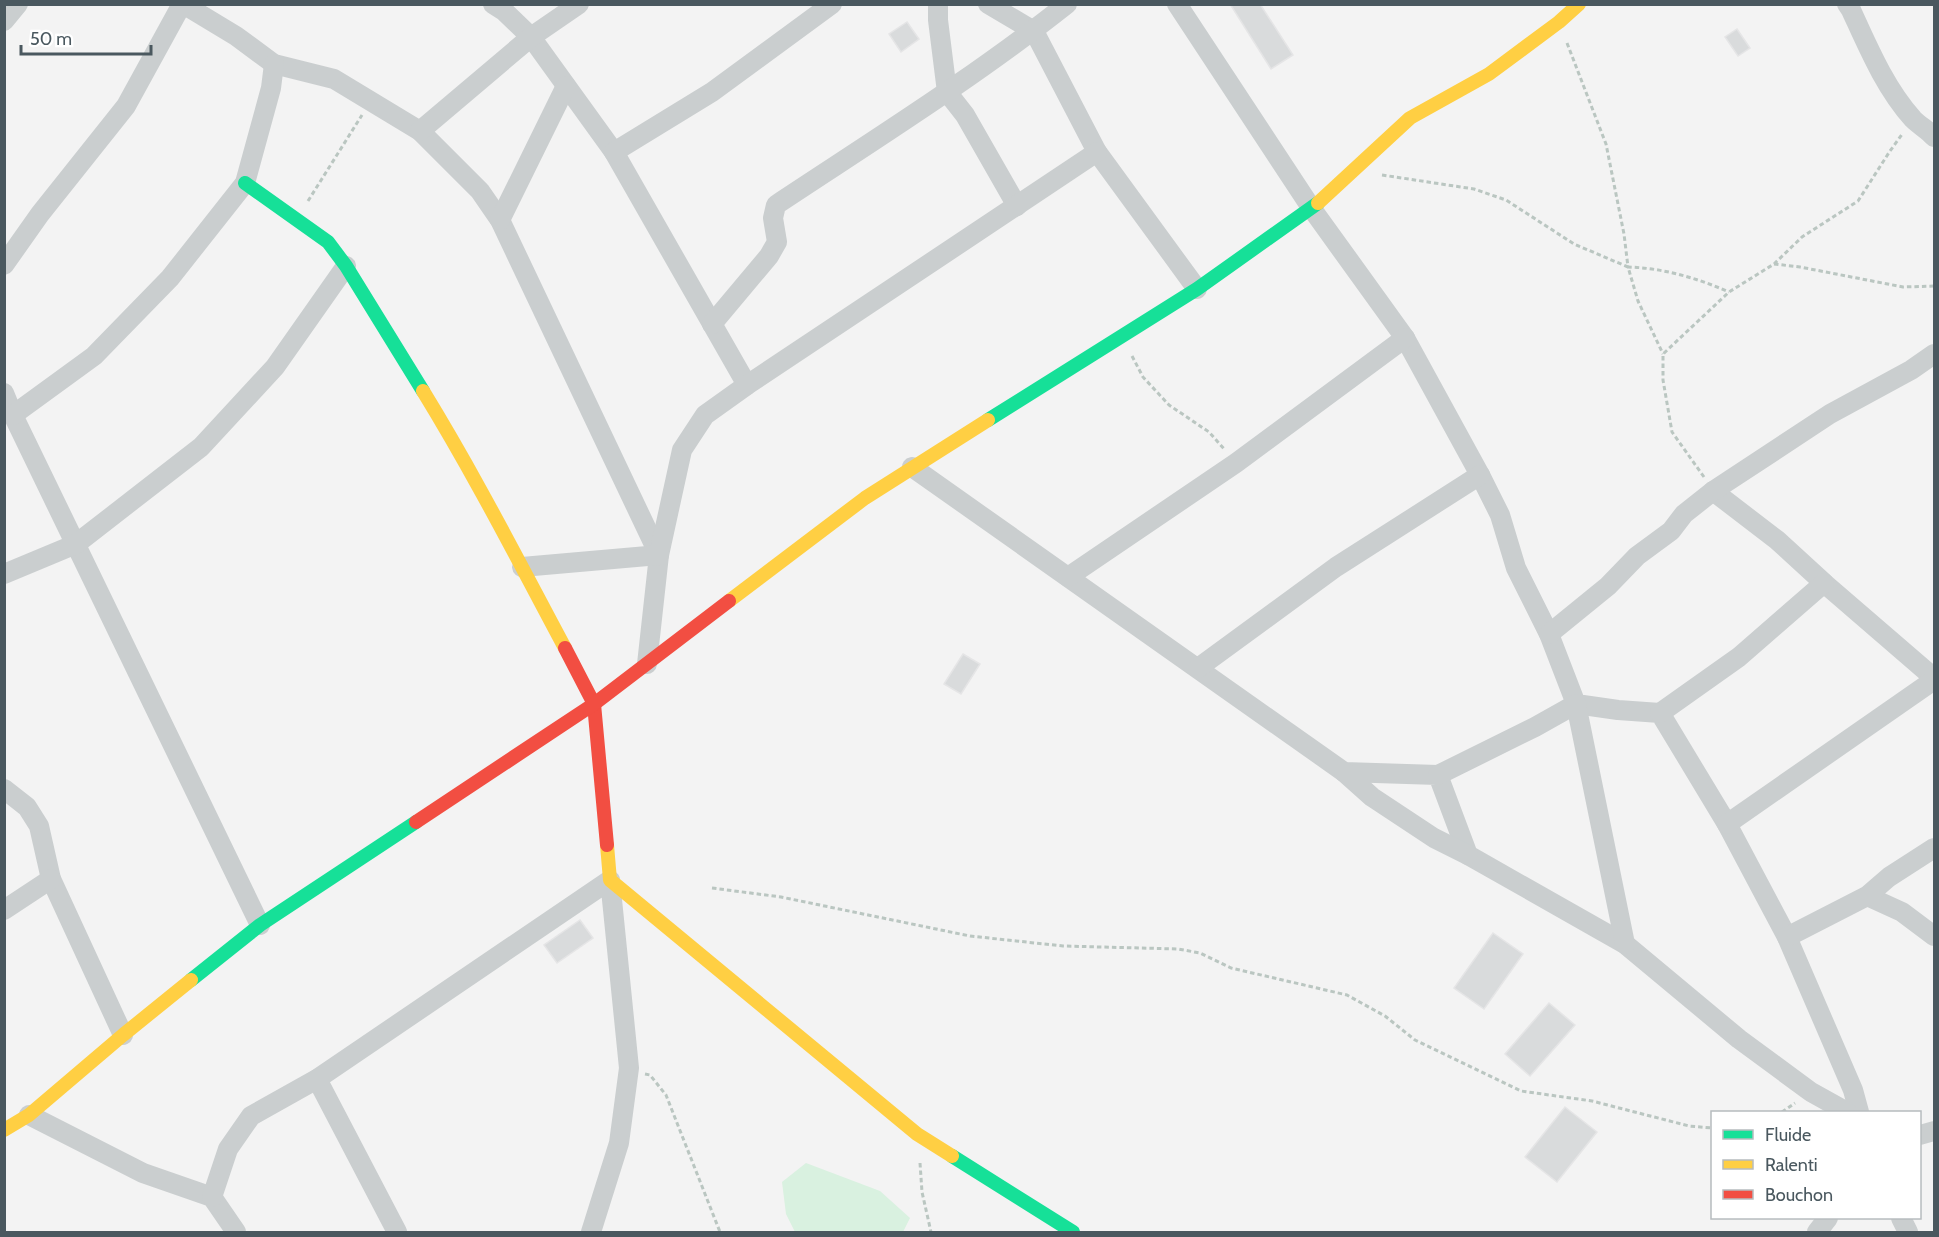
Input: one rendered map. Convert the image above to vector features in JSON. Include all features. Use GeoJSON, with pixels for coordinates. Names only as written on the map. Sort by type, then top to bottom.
{"type":"FeatureCollection","features":[{"type":"Feature","properties":{"kind":"street"},"geometry":{"type":"LineString","coordinates":[[4,21],[18,4]]}},
{"type":"Feature","properties":{"kind":"street"},"geometry":{"type":"LineString","coordinates":[[4,265],[40,214],[126,106],[183,4],[236,36],[274,64],[334,79],[420,131],[480,191],[500,220],[659,555]]}},
{"type":"Feature","properties":{"kind":"street"},"geometry":{"type":"LineString","coordinates":[[420,131],[531,37],[579,4]]}},
{"type":"Feature","properties":{"kind":"street"},"geometry":{"type":"LineString","coordinates":[[614,152],[711,93],[832,4]]}},
{"type":"Feature","properties":{"kind":"street"},"geometry":{"type":"LineString","coordinates":[[938,4],[947,92],[965,115],[1017,206]]}},
{"type":"Feature","properties":{"kind":"street"},"geometry":{"type":"LineString","coordinates":[[988,4],[1034,31],[1097,152],[1197,290]]}},
{"type":"Feature","properties":{"kind":"street"},"geometry":{"type":"LineString","coordinates":[[712,324],[770,256],[777,242],[772,218],[776,205],[947,92],[1034,31],[1067,4]]}},
{"type":"Feature","properties":{"kind":"street"},"geometry":{"type":"LineString","coordinates":[[1177,4],[1312,209],[1405,338],[1500,515],[1516,568],[1549,634],[1576,704],[1625,944]]}},
{"type":"Feature","properties":{"kind":"street"},"geometry":{"type":"LineString","coordinates":[[4,1130],[29,1115],[123,1035],[260,925],[594,704],[865,498],[1197,290],[1312,209],[1410,118],[1490,74],[1579,4]]}},
{"type":"Feature","properties":{"kind":"street"},"geometry":{"type":"LineString","coordinates":[[1855,6],[1874,61],[1914,120],[1935,137]]}},
{"type":"Feature","properties":{"kind":"street"},"geometry":{"type":"LineString","coordinates":[[501,7],[531,37],[614,152],[747,385]]}},
{"type":"Feature","properties":{"kind":"street"},"geometry":{"type":"LineString","coordinates":[[13,415],[94,356],[170,278],[245,183],[271,88],[274,64]]}},
{"type":"Feature","properties":{"kind":"street"},"geometry":{"type":"LineString","coordinates":[[500,220],[566,86]]}},
{"type":"Feature","properties":{"kind":"street"},"geometry":{"type":"LineString","coordinates":[[647,664],[659,555],[682,450],[705,415],[1097,152]]}},
{"type":"Feature","properties":{"kind":"street"},"geometry":{"type":"LineString","coordinates":[[245,183],[328,242],[346,266],[442,422],[594,704],[629,1068],[619,1143],[591,1233]]}},
{"type":"Feature","properties":{"kind":"street"},"geometry":{"type":"LineString","coordinates":[[4,574],[76,544],[201,447],[275,368],[346,266]]}},
{"type":"Feature","properties":{"kind":"street"},"geometry":{"type":"LineString","coordinates":[[1068,577],[1236,463],[1405,338]]}},
{"type":"Feature","properties":{"kind":"street"},"geometry":{"type":"LineString","coordinates":[[1549,634],[1608,586],[1637,556],[1671,531],[1684,514],[1713,491],[1830,414],[1911,370],[1935,354]]}},
{"type":"Feature","properties":{"kind":"street"},"geometry":{"type":"LineString","coordinates":[[4,393],[260,925]]}},
{"type":"Feature","properties":{"kind":"street"},"geometry":{"type":"LineString","coordinates":[[912,467],[1344,772],[1372,797],[1434,838],[1625,944],[1739,1040],[1811,1092],[1844,1111]]}},
{"type":"Feature","properties":{"kind":"street"},"geometry":{"type":"LineString","coordinates":[[1198,668],[1336,567],[1480,475]]}},
{"type":"Feature","properties":{"kind":"street"},"geometry":{"type":"LineString","coordinates":[[1713,491],[1777,540],[1935,679],[1726,824]]}},
{"type":"Feature","properties":{"kind":"street"},"geometry":{"type":"LineString","coordinates":[[522,567],[659,555]]}},
{"type":"Feature","properties":{"kind":"street"},"geometry":{"type":"LineString","coordinates":[[1344,772],[1438,775],[1536,727],[1576,704],[1660,713],[1739,657],[1824,583]]}},
{"type":"Feature","properties":{"kind":"street"},"geometry":{"type":"LineString","coordinates":[[1660,713],[1726,824],[1787,938],[1853,1090],[1858,1111]]}},
{"type":"Feature","properties":{"kind":"street"},"geometry":{"type":"LineString","coordinates":[[1438,775],[1468,855]]}},
{"type":"Feature","properties":{"kind":"street"},"geometry":{"type":"LineString","coordinates":[[4,789],[27,807],[39,826],[51,879],[123,1035]]}},
{"type":"Feature","properties":{"kind":"street"},"geometry":{"type":"LineString","coordinates":[[1787,938],[1867,896],[1889,877],[1935,848]]}},
{"type":"Feature","properties":{"kind":"street"},"geometry":{"type":"LineString","coordinates":[[4,910],[51,879]]}},
{"type":"Feature","properties":{"kind":"street"},"geometry":{"type":"LineString","coordinates":[[212,1197],[228,1149],[251,1116],[317,1079],[610,880]]}},
{"type":"Feature","properties":{"kind":"street"},"geometry":{"type":"LineString","coordinates":[[610,880],[917,1134],[1073,1233]]}},
{"type":"Feature","properties":{"kind":"street"},"geometry":{"type":"LineString","coordinates":[[1867,896],[1902,912],[1935,936]]}},
{"type":"Feature","properties":{"kind":"street"},"geometry":{"type":"LineString","coordinates":[[317,1079],[397,1233]]}},
{"type":"Feature","properties":{"kind":"street"},"geometry":{"type":"LineString","coordinates":[[29,1115],[143,1173],[212,1197],[236,1233]]}},
{"type":"Feature","properties":{"kind":"street"},"geometry":{"type":"LineString","coordinates":[[1817,1233],[1827,1219]]}},
{"type":"Feature","properties":{"kind":"street"},"geometry":{"type":"LineString","coordinates":[[1901,1219],[1908,1233]]}},
{"type":"Feature","properties":{"kind":"path"},"geometry":{"type":"LineString","coordinates":[[1559,22],[1606,144],[1624,234],[1628,267],[1638,301],[1663,354],[1663,380],[1672,432],[1713,491]]}},
{"type":"Feature","properties":{"kind":"path"},"geometry":{"type":"LineString","coordinates":[[297,218],[370,101]]}},
{"type":"Feature","properties":{"kind":"path"},"geometry":{"type":"LineString","coordinates":[[1663,354],[1729,292],[1774,264],[1802,237],[1858,201],[1890,151],[1914,120]]}},
{"type":"Feature","properties":{"kind":"path"},"geometry":{"type":"LineString","coordinates":[[1353,170],[1474,189],[1506,200],[1574,244],[1628,267],[1653,268],[1708,283],[1729,292]]}},
{"type":"Feature","properties":{"kind":"path"},"geometry":{"type":"LineString","coordinates":[[1774,264],[1904,287],[1935,286]]}},
{"type":"Feature","properties":{"kind":"path"},"geometry":{"type":"LineString","coordinates":[[1121,336],[1143,377],[1169,405],[1209,432],[1236,463]]}},
{"type":"Feature","properties":{"kind":"path"},"geometry":{"type":"LineString","coordinates":[[712,888],[781,897],[970,936],[1063,946],[1178,949],[1200,953],[1231,968],[1347,995],[1385,1016],[1414,1040],[1521,1091],[1592,1101],[1689,1125],[1711,1128]]}},
{"type":"Feature","properties":{"kind":"path"},"geometry":{"type":"LineString","coordinates":[[629,1068],[650,1075],[666,1095],[720,1233]]}},
{"type":"Feature","properties":{"kind":"path"},"geometry":{"type":"LineString","coordinates":[[917,1134],[922,1192],[931,1233]]}},
{"type":"Feature","properties":{"kind":"green space"},"geometry":{"type":"Polygon","coordinates":[[[806,1163],[880,1191],[910,1218],[903,1232],[795,1232],[786,1214],[782,1182],[806,1163]]]}},
{"type":"Feature","properties":{"kind":"building"},"geometry":{"type":"Polygon","coordinates":[[[1230,4],[1260,4],[1293,55],[1271,69],[1230,4]]]}},
{"type":"Feature","properties":{"kind":"building"},"geometry":{"type":"Polygon","coordinates":[[[907,22],[919,39],[901,52],[889,34],[907,22]]]}},
{"type":"Feature","properties":{"kind":"building"},"geometry":{"type":"Polygon","coordinates":[[[1737,29],[1750,48],[1738,56],[1725,37],[1737,29]]]}},
{"type":"Feature","properties":{"kind":"building"},"geometry":{"type":"Polygon","coordinates":[[[963,654],[980,664],[961,694],[944,684],[963,654]]]}},
{"type":"Feature","properties":{"kind":"building"},"geometry":{"type":"Polygon","coordinates":[[[580,920],[593,938],[557,963],[544,945],[580,920]]]}},
{"type":"Feature","properties":{"kind":"building"},"geometry":{"type":"Polygon","coordinates":[[[1493,933],[1523,954],[1484,1009],[1454,988],[1493,933]]]}},
{"type":"Feature","properties":{"kind":"building"},"geometry":{"type":"Polygon","coordinates":[[[1549,1003],[1575,1025],[1530,1076],[1505,1054],[1549,1003]]]}},
{"type":"Feature","properties":{"kind":"building"},"geometry":{"type":"Polygon","coordinates":[[[1565,1107],[1597,1132],[1557,1182],[1525,1157],[1565,1107]]]}},
{"type":"Feature","properties":{"kind":"traffic: fast"},"geometry":{"type":"LineString","coordinates":[[245,183],[328,242],[346,266],[423,391]]}},
{"type":"Feature","properties":{"kind":"traffic: fast"},"geometry":{"type":"LineString","coordinates":[[988,420],[1197,289],[1318,203]]}},
{"type":"Feature","properties":{"kind":"traffic: fast"},"geometry":{"type":"LineString","coordinates":[[191,980],[260,925],[416,822]]}},
{"type":"Feature","properties":{"kind":"traffic: fast"},"geometry":{"type":"LineString","coordinates":[[952,1156],[1073,1232]]}},
{"type":"Feature","properties":{"kind":"traffic: slow"},"geometry":{"type":"LineString","coordinates":[[1318,203],[1410,118],[1489,74],[1559,22],[1579,4]]}},
{"type":"Feature","properties":{"kind":"traffic: slow"},"geometry":{"type":"LineString","coordinates":[[423,391],[478,486],[565,648]]}},
{"type":"Feature","properties":{"kind":"traffic: slow"},"geometry":{"type":"LineString","coordinates":[[729,601],[865,498],[988,420]]}},
{"type":"Feature","properties":{"kind":"traffic: slow"},"geometry":{"type":"LineString","coordinates":[[607,845],[610,880],[917,1134],[952,1156]]}},
{"type":"Feature","properties":{"kind":"traffic: slow"},"geometry":{"type":"LineString","coordinates":[[4,1130],[29,1115],[191,980]]}},
{"type":"Feature","properties":{"kind":"traffic: jam"},"geometry":{"type":"LineString","coordinates":[[416,822],[594,704],[729,601]]}},
{"type":"Feature","properties":{"kind":"traffic: jam"},"geometry":{"type":"LineString","coordinates":[[565,648],[594,704],[607,845]]}}]}
